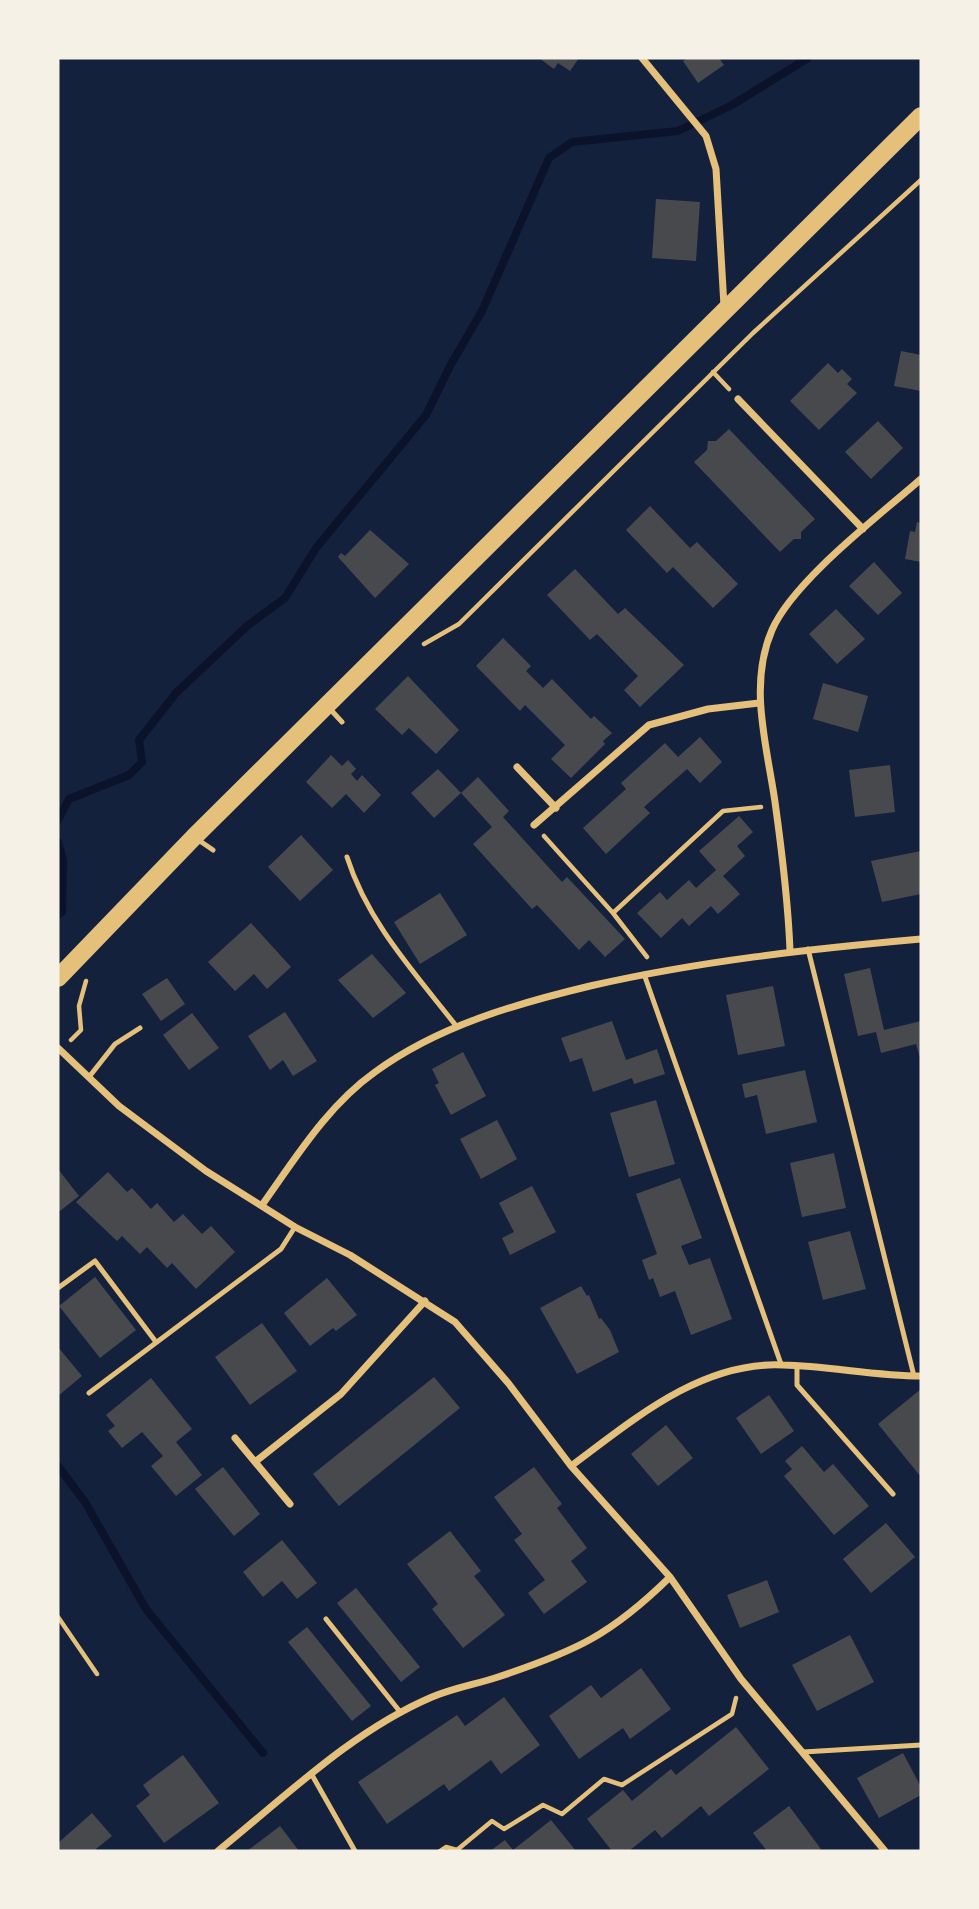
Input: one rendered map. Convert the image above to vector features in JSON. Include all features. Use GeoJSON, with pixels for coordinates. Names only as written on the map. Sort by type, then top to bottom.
{"type":"FeatureCollection","features":[{"type":"Feature","properties":{"kind":"main road"},"geometry":{"type":"LineString","coordinates":[[58,978],[326,705],[921,116]]}},
{"type":"Feature","properties":{"kind":"street"},"geometry":{"type":"LineString","coordinates":[[642,58],[706,136],[717,183],[724,310]]}},
{"type":"Feature","properties":{"kind":"street"},"geometry":{"type":"LineString","coordinates":[[738,399],[863,529]]}},
{"type":"Feature","properties":{"kind":"street"},"geometry":{"type":"LineString","coordinates":[[790,950],[788,901],[759,703],[764,663],[773,628],[802,587],[921,479]]}},
{"type":"Feature","properties":{"kind":"street"},"geometry":{"type":"LineString","coordinates":[[534,825],[649,725],[708,709],[759,703]]}},
{"type":"Feature","properties":{"kind":"street"},"geometry":{"type":"LineString","coordinates":[[517,767],[556,808]]}},
{"type":"Feature","properties":{"kind":"street"},"geometry":{"type":"LineString","coordinates":[[262,1205],[339,1103],[392,1061],[457,1027],[522,1002],[658,971],[790,950],[921,939]]}},
{"type":"Feature","properties":{"kind":"street"},"geometry":{"type":"LineString","coordinates":[[59,1049],[161,1138],[206,1171],[295,1227],[350,1255],[455,1322],[509,1384],[571,1466],[670,1577],[741,1679],[885,1851]]}},
{"type":"Feature","properties":{"kind":"street"},"geometry":{"type":"LineString","coordinates":[[255,1462],[341,1394],[425,1301]]}},
{"type":"Feature","properties":{"kind":"street"},"geometry":{"type":"LineString","coordinates":[[571,1466],[641,1414],[692,1384],[746,1368],[781,1364],[917,1376]]}},
{"type":"Feature","properties":{"kind":"street"},"geometry":{"type":"LineString","coordinates":[[235,1438],[290,1504]]}},
{"type":"Feature","properties":{"kind":"street"},"geometry":{"type":"LineString","coordinates":[[218,1851],[378,1724],[433,1696],[552,1658],[600,1637],[633,1613],[670,1577]]}},
{"type":"Feature","properties":{"kind":"lane"},"geometry":{"type":"LineString","coordinates":[[326,705],[342,722]]}},
{"type":"Feature","properties":{"kind":"lane"},"geometry":{"type":"LineString","coordinates":[[194,837],[213,850]]}},
{"type":"Feature","properties":{"kind":"lane"},"geometry":{"type":"LineString","coordinates":[[347,857],[357,890],[379,928],[457,1027]]}},
{"type":"Feature","properties":{"kind":"lane"},"geometry":{"type":"LineString","coordinates":[[808,949],[917,1376]]}},
{"type":"Feature","properties":{"kind":"lane"},"geometry":{"type":"LineString","coordinates":[[644,974],[781,1364]]}},
{"type":"Feature","properties":{"kind":"lane"},"geometry":{"type":"LineString","coordinates":[[89,1077],[115,1044],[141,1028]]}},
{"type":"Feature","properties":{"kind":"lane"},"geometry":{"type":"LineString","coordinates":[[89,1393],[281,1249],[295,1227]]}},
{"type":"Feature","properties":{"kind":"lane"},"geometry":{"type":"LineString","coordinates":[[58,1289],[95,1261],[156,1342]]}},
{"type":"Feature","properties":{"kind":"lane"},"geometry":{"type":"LineString","coordinates":[[797,1366],[797,1385],[893,1494]]}},
{"type":"Feature","properties":{"kind":"lane"},"geometry":{"type":"LineString","coordinates":[[326,1619],[401,1713]]}},
{"type":"Feature","properties":{"kind":"lane"},"geometry":{"type":"LineString","coordinates":[[803,1752],[921,1745]]}},
{"type":"Feature","properties":{"kind":"lane"},"geometry":{"type":"LineString","coordinates":[[312,1775],[355,1851]]}},
{"type":"Feature","properties":{"kind":"path"},"geometry":{"type":"LineString","coordinates":[[414,652],[430,639],[459,624],[752,333],[921,180]]}},
{"type":"Feature","properties":{"kind":"path"},"geometry":{"type":"LineString","coordinates":[[613,913],[723,811],[775,805]]}},
{"type":"Feature","properties":{"kind":"path"},"geometry":{"type":"LineString","coordinates":[[534,825],[613,913],[658,971]]}},
{"type":"Feature","properties":{"kind":"path"},"geometry":{"type":"LineString","coordinates":[[59,1049],[81,1030],[79,1006],[86,981],[94,972]]}},
{"type":"Feature","properties":{"kind":"path"},"geometry":{"type":"LineString","coordinates":[[58,1617],[97,1674]]}},
{"type":"Feature","properties":{"kind":"path"},"geometry":{"type":"LineString","coordinates":[[440,1851],[446,1846],[457,1850],[492,1821],[504,1829],[543,1805],[562,1814],[604,1779],[622,1785],[732,1714],[741,1679]]}},
{"type":"Feature","properties":{"kind":"building"},"geometry":{"type":"Polygon","coordinates":[[[539,58],[579,58],[570,71],[558,63],[554,69],[539,58]]]}},
{"type":"Feature","properties":{"kind":"building"},"geometry":{"type":"Polygon","coordinates":[[[688,58],[719,58],[724,65],[698,83],[683,61],[688,58]]]}},
{"type":"Feature","properties":{"kind":"building"},"geometry":{"type":"Polygon","coordinates":[[[656,199],[700,202],[696,261],[652,258],[656,199]]]}},
{"type":"Feature","properties":{"kind":"building"},"geometry":{"type":"Polygon","coordinates":[[[901,351],[921,355],[921,391],[894,386],[901,351]]]}},
{"type":"Feature","properties":{"kind":"building"},"geometry":{"type":"Polygon","coordinates":[[[828,363],[838,373],[842,369],[852,379],[847,384],[857,393],[819,430],[790,401],[828,363]]]}},
{"type":"Feature","properties":{"kind":"building"},"geometry":{"type":"Polygon","coordinates":[[[878,421],[903,448],[871,479],[845,452],[878,421]]]}},
{"type":"Feature","properties":{"kind":"building"},"geometry":{"type":"Polygon","coordinates":[[[729,429],[815,519],[801,532],[801,539],[794,539],[780,552],[694,462],[707,450],[708,441],[716,441],[729,429]]]}},
{"type":"Feature","properties":{"kind":"building"},"geometry":{"type":"Polygon","coordinates":[[[650,506],[690,548],[697,542],[738,584],[713,608],[673,567],[667,573],[626,530],[650,506]]]}},
{"type":"Feature","properties":{"kind":"building"},"geometry":{"type":"Polygon","coordinates":[[[917,522],[921,523],[921,562],[905,559],[910,531],[915,532],[917,522]]]}},
{"type":"Feature","properties":{"kind":"building"},"geometry":{"type":"Polygon","coordinates":[[[370,530],[409,564],[375,598],[338,557],[341,553],[345,556],[370,530]]]}},
{"type":"Feature","properties":{"kind":"building"},"geometry":{"type":"Polygon","coordinates":[[[874,562],[902,593],[878,615],[849,586],[874,562]]]}},
{"type":"Feature","properties":{"kind":"building"},"geometry":{"type":"Polygon","coordinates":[[[575,569],[618,614],[625,608],[684,665],[640,707],[624,690],[638,676],[597,634],[590,640],[547,595],[575,569]]]}},
{"type":"Feature","properties":{"kind":"building"},"geometry":{"type":"Polygon","coordinates":[[[836,609],[865,639],[837,664],[809,634],[836,609]]]}},
{"type":"Feature","properties":{"kind":"building"},"geometry":{"type":"Polygon","coordinates":[[[503,638],[531,666],[526,671],[543,688],[552,679],[591,719],[594,716],[612,733],[603,741],[605,744],[571,778],[551,759],[565,745],[525,705],[520,711],[476,666],[503,638]]]}},
{"type":"Feature","properties":{"kind":"building"},"geometry":{"type":"Polygon","coordinates":[[[408,676],[459,730],[436,754],[409,728],[402,735],[375,709],[408,676]]]}},
{"type":"Feature","properties":{"kind":"building"},"geometry":{"type":"Polygon","coordinates":[[[823,683],[868,696],[858,732],[813,719],[823,683]]]}},
{"type":"Feature","properties":{"kind":"building"},"geometry":{"type":"Polygon","coordinates":[[[700,737],[722,762],[700,783],[687,769],[644,807],[650,813],[606,854],[583,828],[626,789],[621,783],[665,743],[678,757],[700,737]]]}},
{"type":"Feature","properties":{"kind":"building"},"geometry":{"type":"Polygon","coordinates":[[[331,755],[342,766],[348,760],[356,769],[351,774],[357,781],[362,775],[381,795],[364,813],[346,794],[332,808],[306,782],[331,755]]]}},
{"type":"Feature","properties":{"kind":"building"},"geometry":{"type":"Polygon","coordinates":[[[890,765],[895,812],[855,817],[849,770],[890,765]]]}},
{"type":"Feature","properties":{"kind":"building"},"geometry":{"type":"Polygon","coordinates":[[[438,769],[461,793],[434,818],[411,793],[438,769]]]}},
{"type":"Feature","properties":{"kind":"building"},"geometry":{"type":"Polygon","coordinates":[[[478,777],[509,811],[503,817],[562,882],[567,877],[625,939],[605,957],[589,940],[579,950],[537,905],[532,909],[473,844],[492,827],[461,793],[478,777]]]}},
{"type":"Feature","properties":{"kind":"building"},"geometry":{"type":"Polygon","coordinates":[[[739,816],[753,832],[737,846],[745,856],[723,876],[740,894],[718,914],[711,906],[689,926],[682,918],[661,938],[637,913],[660,892],[667,900],[689,880],[696,888],[716,870],[699,851],[739,816]]]}},
{"type":"Feature","properties":{"kind":"building"},"geometry":{"type":"Polygon","coordinates":[[[301,835],[333,870],[300,901],[268,867],[301,835]]]}},
{"type":"Feature","properties":{"kind":"building"},"geometry":{"type":"Polygon","coordinates":[[[921,851],[921,894],[882,902],[871,861],[921,851]]]}},
{"type":"Feature","properties":{"kind":"building"},"geometry":{"type":"Polygon","coordinates":[[[440,893],[467,935],[420,964],[394,922],[440,893]]]}},
{"type":"Feature","properties":{"kind":"building"},"geometry":{"type":"Polygon","coordinates":[[[251,923],[291,967],[267,989],[254,974],[235,991],[208,962],[251,923]]]}},
{"type":"Feature","properties":{"kind":"building"},"geometry":{"type":"Polygon","coordinates":[[[372,954],[406,993],[373,1018],[338,980],[372,954]]]}},
{"type":"Feature","properties":{"kind":"building"},"geometry":{"type":"Polygon","coordinates":[[[870,968],[884,1030],[921,1021],[921,1061],[916,1044],[881,1053],[876,1032],[858,1036],[844,974],[870,968]]]}},
{"type":"Feature","properties":{"kind":"building"},"geometry":{"type":"Polygon","coordinates":[[[167,978],[185,1004],[161,1021],[142,994],[167,978]]]}},
{"type":"Feature","properties":{"kind":"building"},"geometry":{"type":"Polygon","coordinates":[[[773,986],[785,1046],[738,1055],[726,995],[773,986]]]}},
{"type":"Feature","properties":{"kind":"building"},"geometry":{"type":"Polygon","coordinates":[[[285,1012],[317,1061],[293,1076],[283,1060],[270,1070],[248,1036],[285,1012]]]}},
{"type":"Feature","properties":{"kind":"building"},"geometry":{"type":"Polygon","coordinates":[[[192,1013],[219,1048],[189,1070],[163,1035],[192,1013]]]}},
{"type":"Feature","properties":{"kind":"building"},"geometry":{"type":"Polygon","coordinates":[[[612,1021],[626,1060],[657,1049],[665,1074],[634,1084],[632,1078],[593,1092],[582,1058],[570,1062],[561,1038],[612,1021]]]}},
{"type":"Feature","properties":{"kind":"building"},"geometry":{"type":"Polygon","coordinates":[[[463,1052],[486,1096],[451,1115],[435,1085],[439,1083],[432,1069],[463,1052]]]}},
{"type":"Feature","properties":{"kind":"building"},"geometry":{"type":"Polygon","coordinates":[[[805,1070],[817,1122],[766,1134],[757,1095],[745,1098],[742,1084],[805,1070]]]}},
{"type":"Feature","properties":{"kind":"building"},"geometry":{"type":"Polygon","coordinates":[[[656,1100],[675,1164],[629,1177],[610,1113],[656,1100]]]}},
{"type":"Feature","properties":{"kind":"building"},"geometry":{"type":"Polygon","coordinates":[[[497,1120],[517,1159],[481,1179],[460,1139],[497,1120]]]}},
{"type":"Feature","properties":{"kind":"building"},"geometry":{"type":"Polygon","coordinates":[[[834,1153],[846,1208],[802,1217],[790,1163],[834,1153]]]}},
{"type":"Feature","properties":{"kind":"building"},"geometry":{"type":"Polygon","coordinates":[[[58,1169],[79,1196],[60,1211],[58,1208],[58,1169]]]}},
{"type":"Feature","properties":{"kind":"building"},"geometry":{"type":"Polygon","coordinates":[[[108,1172],[127,1192],[132,1188],[151,1209],[157,1203],[174,1222],[183,1214],[202,1234],[211,1226],[235,1252],[196,1289],[172,1263],[167,1268],[147,1247],[140,1254],[122,1236],[117,1241],[76,1202],[108,1172]]]}},
{"type":"Feature","properties":{"kind":"building"},"geometry":{"type":"Polygon","coordinates":[[[680,1178],[702,1238],[681,1246],[689,1265],[710,1258],[732,1319],[691,1335],[675,1291],[660,1297],[653,1278],[649,1280],[642,1260],[657,1254],[636,1194],[680,1178]]]}},
{"type":"Feature","properties":{"kind":"building"},"geometry":{"type":"Polygon","coordinates":[[[532,1186],[556,1232],[510,1255],[502,1238],[514,1232],[499,1203],[532,1186]]]}},
{"type":"Feature","properties":{"kind":"building"},"geometry":{"type":"Polygon","coordinates":[[[850,1231],[866,1289],[823,1300],[808,1242],[850,1231]]]}},
{"type":"Feature","properties":{"kind":"building"},"geometry":{"type":"Polygon","coordinates":[[[95,1277],[136,1330],[100,1358],[59,1306],[95,1277]]]}},
{"type":"Feature","properties":{"kind":"building"},"geometry":{"type":"Polygon","coordinates":[[[327,1278],[357,1315],[336,1331],[333,1328],[310,1346],[284,1313],[327,1278]]]}},
{"type":"Feature","properties":{"kind":"building"},"geometry":{"type":"Polygon","coordinates":[[[581,1286],[587,1296],[589,1295],[599,1319],[601,1318],[610,1330],[619,1352],[577,1374],[540,1308],[581,1286]]]}},
{"type":"Feature","properties":{"kind":"building"},"geometry":{"type":"Polygon","coordinates":[[[262,1323],[297,1371],[250,1405],[215,1357],[262,1323]]]}},
{"type":"Feature","properties":{"kind":"building"},"geometry":{"type":"Polygon","coordinates":[[[58,1347],[82,1376],[58,1396],[58,1347]]]}},
{"type":"Feature","properties":{"kind":"building"},"geometry":{"type":"Polygon","coordinates":[[[434,1377],[460,1408],[339,1506],[313,1474],[434,1377]]]}},
{"type":"Feature","properties":{"kind":"building"},"geometry":{"type":"Polygon","coordinates":[[[151,1378],[192,1429],[176,1442],[202,1475],[176,1496],[151,1466],[163,1456],[142,1432],[122,1448],[108,1431],[115,1426],[106,1415],[151,1378]]]}},
{"type":"Feature","properties":{"kind":"building"},"geometry":{"type":"Polygon","coordinates":[[[921,1389],[921,1477],[878,1424],[921,1389]]]}},
{"type":"Feature","properties":{"kind":"building"},"geometry":{"type":"Polygon","coordinates":[[[769,1395],[794,1431],[761,1454],[736,1418],[769,1395]]]}},
{"type":"Feature","properties":{"kind":"building"},"geometry":{"type":"Polygon","coordinates":[[[666,1425],[693,1458],[658,1486],[631,1454],[666,1425]]]}},
{"type":"Feature","properties":{"kind":"building"},"geometry":{"type":"Polygon","coordinates":[[[802,1446],[824,1472],[833,1464],[869,1506],[834,1535],[784,1476],[792,1469],[785,1461],[802,1446]]]}},
{"type":"Feature","properties":{"kind":"building"},"geometry":{"type":"Polygon","coordinates":[[[223,1467],[260,1514],[234,1536],[195,1489],[223,1467]]]}},
{"type":"Feature","properties":{"kind":"building"},"geometry":{"type":"Polygon","coordinates":[[[534,1467],[562,1504],[557,1508],[587,1548],[571,1561],[587,1582],[544,1614],[528,1593],[545,1580],[514,1540],[522,1534],[494,1497],[534,1467]]]}},
{"type":"Feature","properties":{"kind":"building"},"geometry":{"type":"Polygon","coordinates":[[[886,1523],[915,1557],[871,1593],[843,1559],[886,1523]]]}},
{"type":"Feature","properties":{"kind":"building"},"geometry":{"type":"Polygon","coordinates":[[[450,1531],[481,1571],[474,1576],[505,1615],[463,1648],[432,1609],[438,1604],[407,1564],[450,1531]]]}},
{"type":"Feature","properties":{"kind":"building"},"geometry":{"type":"Polygon","coordinates":[[[282,1540],[317,1583],[297,1599],[282,1581],[263,1597],[243,1572],[282,1540]]]}},
{"type":"Feature","properties":{"kind":"building"},"geometry":{"type":"Polygon","coordinates":[[[767,1580],[779,1612],[740,1628],[727,1595],[767,1580]]]}},
{"type":"Feature","properties":{"kind":"building"},"geometry":{"type":"Polygon","coordinates":[[[356,1588],[420,1667],[401,1682],[337,1603],[356,1588]]]}},
{"type":"Feature","properties":{"kind":"building"},"geometry":{"type":"Polygon","coordinates":[[[307,1627],[371,1706],[352,1721],[288,1642],[307,1627]]]}},
{"type":"Feature","properties":{"kind":"building"},"geometry":{"type":"Polygon","coordinates":[[[850,1635],[874,1682],[817,1711],[792,1665],[850,1635]]]}},
{"type":"Feature","properties":{"kind":"building"},"geometry":{"type":"Polygon","coordinates":[[[641,1668],[671,1709],[630,1739],[623,1728],[579,1759],[549,1716],[591,1685],[601,1698],[641,1668]]]}},
{"type":"Feature","properties":{"kind":"building"},"geometry":{"type":"Polygon","coordinates":[[[504,1697],[540,1745],[501,1774],[491,1760],[449,1791],[444,1784],[387,1824],[358,1782],[457,1715],[465,1726],[504,1697]]]}},
{"type":"Feature","properties":{"kind":"building"},"geometry":{"type":"Polygon","coordinates":[[[736,1727],[769,1769],[709,1816],[701,1806],[662,1838],[655,1830],[629,1851],[612,1851],[587,1819],[623,1790],[632,1801],[671,1769],[676,1775],[736,1727]]]}},
{"type":"Feature","properties":{"kind":"building"},"geometry":{"type":"Polygon","coordinates":[[[903,1753],[921,1787],[921,1795],[879,1818],[857,1778],[903,1753]]]}},
{"type":"Feature","properties":{"kind":"building"},"geometry":{"type":"Polygon","coordinates":[[[183,1755],[219,1803],[164,1843],[136,1806],[150,1795],[143,1785],[183,1755]]]}},
{"type":"Feature","properties":{"kind":"building"},"geometry":{"type":"Polygon","coordinates":[[[789,1806],[821,1849],[767,1851],[753,1833],[789,1806]]]}},
{"type":"Feature","properties":{"kind":"building"},"geometry":{"type":"Polygon","coordinates":[[[92,1813],[112,1836],[96,1849],[97,1851],[58,1851],[58,1843],[92,1813]]]}},
{"type":"Feature","properties":{"kind":"building"},"geometry":{"type":"Polygon","coordinates":[[[551,1820],[576,1851],[490,1851],[505,1840],[513,1850],[551,1820]]]}},
{"type":"Feature","properties":{"kind":"building"},"geometry":{"type":"Polygon","coordinates":[[[280,1826],[299,1851],[247,1851],[280,1826]]]}},
{"type":"Feature","properties":{"kind":"waterway"},"geometry":{"type":"LineString","coordinates":[[58,820],[69,799],[129,775],[142,762],[139,740],[176,693],[247,626],[285,598],[316,548],[426,415],[482,311],[549,158],[572,142],[678,131],[732,105],[808,58]]}},
{"type":"Feature","properties":{"kind":"waterway"},"geometry":{"type":"LineString","coordinates":[[58,842],[63,860],[62,912],[58,915]]}},
{"type":"Feature","properties":{"kind":"waterway"},"geometry":{"type":"LineString","coordinates":[[58,1466],[85,1502],[146,1609],[263,1753]]}}]}
